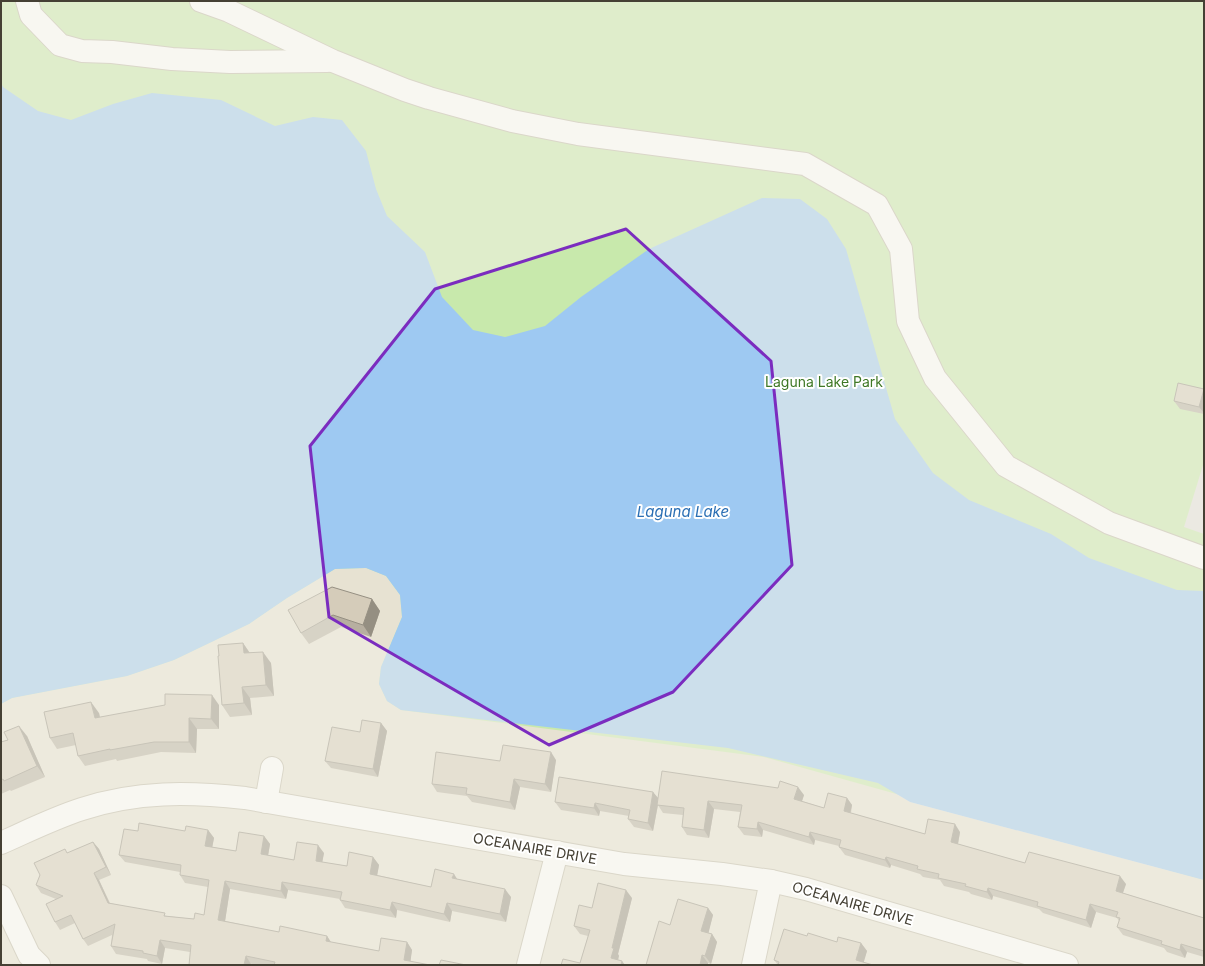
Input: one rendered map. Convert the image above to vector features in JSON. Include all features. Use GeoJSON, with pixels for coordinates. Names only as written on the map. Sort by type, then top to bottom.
{"type":"FeatureCollection","features":[{"type":"Feature","properties":{"kind":"street"},"geometry":{"type":"LineString","coordinates":[[27,1],[31,15],[60,46],[82,51],[112,52],[172,59],[230,62],[332,61]]}},
{"type":"Feature","properties":{"kind":"street"},"geometry":{"type":"LineString","coordinates":[[200,1],[230,11],[332,61],[429,98],[512,121],[578,134],[805,164],[877,205],[901,249],[908,321],[935,378],[1006,466],[1109,523],[1204,558]]}},
{"type":"Feature","properties":{"kind":"street"},"geometry":{"type":"LineString","coordinates":[[266,802],[272,768]]}},
{"type":"Feature","properties":{"kind":"street","name":"OCEANAIRE DRIVE"},"geometry":{"type":"LineString","coordinates":[[1,843],[44,823],[83,808],[123,798],[163,793],[204,793],[245,798],[624,864],[722,874],[771,881],[806,889],[1067,965]]}},
{"type":"Feature","properties":{"kind":"street"},"geometry":{"type":"LineString","coordinates":[[528,965],[557,852]]}},
{"type":"Feature","properties":{"kind":"street"},"geometry":{"type":"LineString","coordinates":[[754,965],[771,881]]}},
{"type":"Feature","properties":{"kind":"street"},"geometry":{"type":"LineString","coordinates":[[1,896],[29,956],[39,965]]}},
{"type":"Feature","properties":{"kind":"highlighted area"},"geometry":{"type":"Polygon","coordinates":[[[626,229],[771,361],[792,565],[673,692],[549,745],[329,617],[310,446],[435,289],[626,229]]]}},
{"type":"Feature","properties":{"kind":"shaded area"},"geometry":{"type":"Polygon","coordinates":[[[1204,462],[1204,534],[1184,527],[1204,462]]]}},
{"type":"Feature","properties":{"kind":"shaded area"},"geometry":{"type":"Polygon","coordinates":[[[366,568],[386,576],[400,595],[402,617],[381,667],[878,783],[910,802],[1204,880],[1204,965],[1,965],[1,704],[12,698],[127,676],[174,660],[249,624],[287,598],[335,569],[366,568]]]}},
{"type":"Feature","properties":{"kind":"green space","name":"Laguna Lake"},"geometry":{"type":"Polygon","coordinates":[[[1,1],[1204,1],[1204,880],[764,757],[401,710],[387,701],[379,684],[381,667],[402,617],[400,595],[386,576],[366,568],[335,569],[287,598],[249,624],[174,660],[127,676],[12,698],[1,704],[1,1]]]}},
{"type":"Feature","properties":{"kind":"water","name":"Laguna Lake"},"geometry":{"type":"Polygon","coordinates":[[[1,83],[3,87],[38,111],[71,120],[113,104],[152,93],[221,100],[275,126],[313,117],[342,120],[366,151],[376,189],[387,216],[425,252],[442,297],[473,330],[505,337],[545,326],[581,297],[649,249],[762,198],[800,199],[827,219],[846,249],[895,419],[933,473],[969,500],[1051,534],[1089,558],[1177,590],[1204,591],[1204,880],[910,802],[878,783],[728,748],[401,710],[387,701],[379,684],[381,667],[402,617],[400,595],[386,576],[366,568],[335,569],[287,598],[249,624],[174,660],[127,676],[12,698],[1,704],[1,83]]]}},
{"type":"Feature","properties":{"kind":"building"},"geometry":{"type":"Polygon","coordinates":[[[1178,383],[1204,389],[1199,407],[1174,401],[1178,383]]]}},
{"type":"Feature","properties":{"kind":"building"},"geometry":{"type":"Polygon","coordinates":[[[332,587],[372,599],[363,625],[333,615],[301,633],[288,610],[332,587]]]}},
{"type":"Feature","properties":{"kind":"building"},"geometry":{"type":"Polygon","coordinates":[[[243,643],[244,653],[263,652],[266,685],[242,687],[244,703],[222,705],[218,645],[243,643]]]}},
{"type":"Feature","properties":{"kind":"building"},"geometry":{"type":"Polygon","coordinates":[[[165,694],[212,695],[211,719],[189,718],[189,742],[154,742],[78,756],[73,733],[50,738],[44,712],[91,702],[95,718],[165,705],[165,694]]]}},
{"type":"Feature","properties":{"kind":"building"},"geometry":{"type":"Polygon","coordinates":[[[362,720],[381,723],[373,769],[325,761],[332,727],[360,732],[362,720]]]}},
{"type":"Feature","properties":{"kind":"building"},"geometry":{"type":"Polygon","coordinates":[[[19,726],[37,766],[4,781],[3,779],[1,780],[1,742],[8,740],[4,732],[19,726]]]}},
{"type":"Feature","properties":{"kind":"building"},"geometry":{"type":"Polygon","coordinates":[[[503,745],[551,752],[545,784],[514,779],[510,802],[466,794],[467,788],[432,784],[436,752],[500,761],[503,745]]]}},
{"type":"Feature","properties":{"kind":"building"},"geometry":{"type":"Polygon","coordinates":[[[662,771],[778,788],[780,781],[798,787],[794,799],[824,808],[828,793],[847,798],[844,811],[925,834],[928,819],[955,824],[951,842],[1025,863],[1029,852],[1120,876],[1116,891],[1204,918],[1204,951],[1181,944],[1180,950],[1161,944],[1162,941],[1117,927],[1120,918],[1116,917],[1118,912],[1090,904],[1086,920],[1037,906],[1038,902],[988,888],[987,892],[965,886],[966,884],[938,878],[939,874],[917,869],[918,866],[886,857],[885,860],[839,847],[841,840],[810,832],[809,837],[758,822],[757,829],[738,827],[742,805],[708,801],[704,830],[682,827],[684,808],[657,805],[662,771]]]}},
{"type":"Feature","properties":{"kind":"building"},"geometry":{"type":"Polygon","coordinates":[[[559,777],[653,792],[648,823],[628,819],[630,810],[595,803],[594,808],[555,802],[559,777]]]}},
{"type":"Feature","properties":{"kind":"building"},"geometry":{"type":"Polygon","coordinates":[[[139,823],[185,831],[186,826],[208,830],[205,846],[236,851],[239,832],[264,836],[261,854],[294,860],[297,842],[318,845],[316,861],[347,866],[349,852],[373,857],[370,874],[431,887],[435,869],[454,874],[452,878],[505,889],[500,914],[447,903],[444,914],[392,902],[390,910],[340,900],[342,892],[282,882],[281,891],[225,881],[218,920],[279,932],[280,926],[327,936],[326,941],[379,951],[381,938],[407,942],[404,960],[430,965],[274,965],[275,962],[246,956],[244,965],[189,965],[191,945],[160,940],[157,956],[143,953],[143,951],[111,946],[115,924],[83,939],[71,915],[55,922],[46,904],[63,896],[36,885],[40,875],[34,863],[65,849],[67,853],[93,842],[106,867],[94,873],[108,903],[165,913],[164,916],[194,919],[195,913],[204,915],[209,880],[180,875],[181,865],[119,855],[124,829],[138,831],[139,823]]]}},
{"type":"Feature","properties":{"kind":"building"},"geometry":{"type":"Polygon","coordinates":[[[598,883],[626,890],[611,958],[622,961],[621,965],[561,965],[563,959],[580,963],[590,930],[574,926],[579,905],[592,908],[598,883]]]}},
{"type":"Feature","properties":{"kind":"building"},"geometry":{"type":"Polygon","coordinates":[[[678,899],[708,908],[701,931],[712,934],[705,956],[702,955],[700,965],[646,965],[659,921],[670,925],[678,899]]]}},
{"type":"Feature","properties":{"kind":"building"},"geometry":{"type":"Polygon","coordinates":[[[784,929],[807,936],[808,933],[837,942],[838,937],[861,943],[856,960],[873,965],[778,965],[779,962],[774,960],[784,929]]]}},
{"type":"Feature","properties":{"kind":"building"},"geometry":{"type":"Polygon","coordinates":[[[441,960],[466,965],[439,965],[441,960]]]}},
{"type":"Feature","properties":{"kind":"park label","name":"Laguna Lake Park"},"geometry":{"type":"Point","coordinates":[824,381]}}]}
